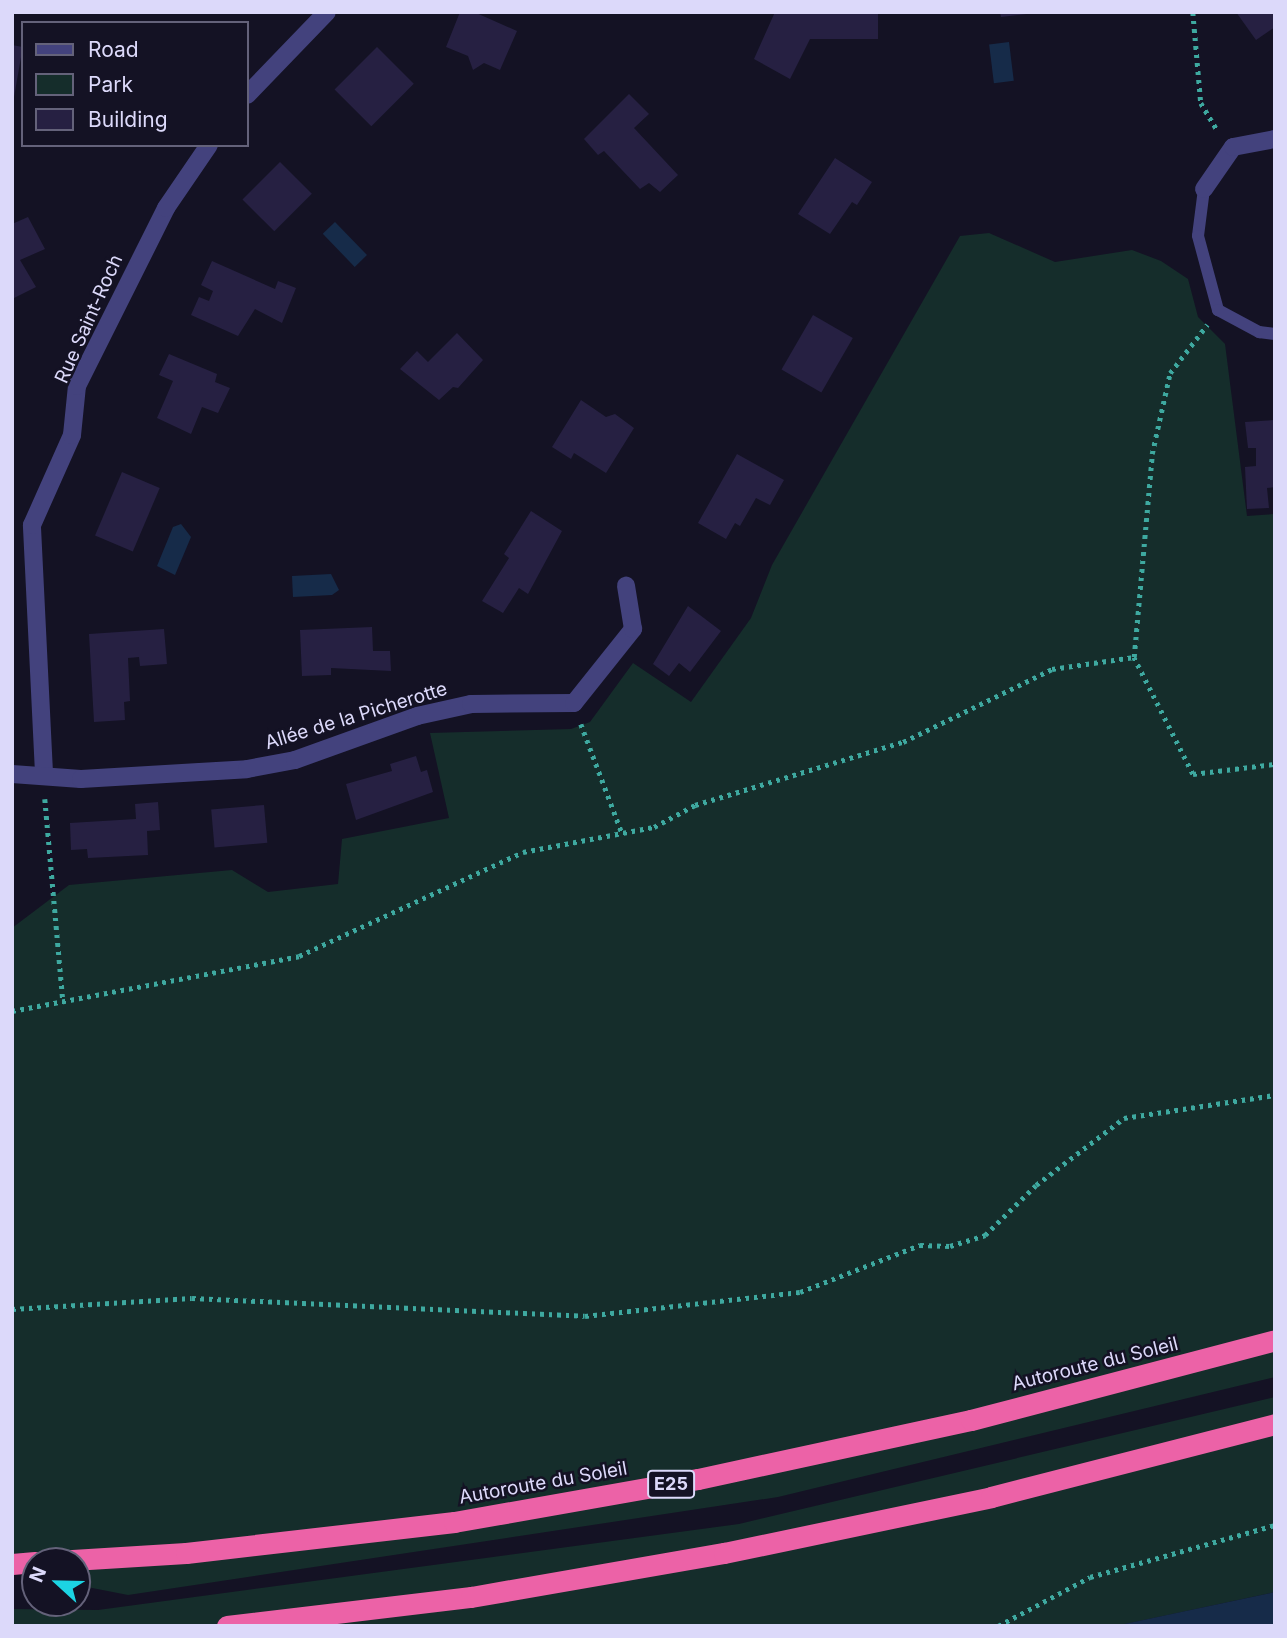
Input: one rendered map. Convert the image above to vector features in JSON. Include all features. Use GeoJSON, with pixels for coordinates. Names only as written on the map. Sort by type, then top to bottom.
{"type":"FeatureCollection","features":[{"type":"Feature","properties":{"kind":"highway","name":"Autoroute du Soleil"},"geometry":{"type":"LineString","coordinates":[[91,1559],[186,1553],[454,1522],[698,1479],[971,1420],[1275,1340]]}},
{"type":"Feature","properties":{"kind":"highway"},"geometry":{"type":"LineString","coordinates":[[227,1626],[471,1597],[724,1553],[991,1497],[1275,1424]]}},
{"type":"Feature","properties":{"kind":"street"},"geometry":{"type":"LineString","coordinates":[[248,94],[327,12]]}},
{"type":"Feature","properties":{"kind":"street"},"geometry":{"type":"LineString","coordinates":[[1204,189],[1233,147],[1275,139]]}},
{"type":"Feature","properties":{"kind":"street","name":"Rue Saint-Roch"},"geometry":{"type":"LineString","coordinates":[[44,773],[32,525],[72,435],[83,373],[166,208],[208,147]]}},
{"type":"Feature","properties":{"kind":"street"},"geometry":{"type":"LineString","coordinates":[[574,703],[633,629],[626,586]]}},
{"type":"Feature","properties":{"kind":"street","name":"Allée de la Picherotte"},"geometry":{"type":"LineString","coordinates":[[12,775],[44,773],[81,779],[247,769],[295,760],[417,716],[471,704],[574,703]]}},
{"type":"Feature","properties":{"kind":"lane"},"geometry":{"type":"LineString","coordinates":[[1204,189],[1198,236],[1218,310],[1259,332],[1275,334]]}},
{"type":"Feature","properties":{"kind":"path"},"geometry":{"type":"LineString","coordinates":[[1193,12],[1201,103],[1212,125],[1233,147]]}},
{"type":"Feature","properties":{"kind":"path"},"geometry":{"type":"LineString","coordinates":[[1218,310],[1170,373],[1153,454],[1134,657],[1193,774],[1275,764]]}},
{"type":"Feature","properties":{"kind":"path"},"geometry":{"type":"LineString","coordinates":[[12,1011],[299,957],[523,852],[654,827],[695,805],[902,742],[1052,669],[1134,657]]}},
{"type":"Feature","properties":{"kind":"path"},"geometry":{"type":"LineString","coordinates":[[574,703],[622,833]]}},
{"type":"Feature","properties":{"kind":"path"},"geometry":{"type":"LineString","coordinates":[[44,773],[64,1001]]}},
{"type":"Feature","properties":{"kind":"path"},"geometry":{"type":"LineString","coordinates":[[12,1309],[192,1298],[585,1316],[800,1292],[920,1245],[950,1246],[985,1235],[1036,1185],[1124,1118],[1275,1095]]}},
{"type":"Feature","properties":{"kind":"path"},"geometry":{"type":"LineString","coordinates":[[998,1626],[1090,1577],[1275,1525]]}},
{"type":"Feature","properties":{"kind":"green space"},"geometry":{"type":"Polygon","coordinates":[[[989,233],[1055,262],[1132,250],[1161,261],[1188,279],[1198,317],[1225,344],[1247,516],[1275,514],[1275,1377],[778,1497],[128,1595],[91,1588],[91,1547],[21,1547],[21,1573],[12,1571],[12,928],[69,885],[232,870],[268,892],[338,884],[342,839],[449,818],[430,733],[571,729],[590,722],[633,663],[691,702],[751,618],[772,565],[960,236],[989,233]]]}},
{"type":"Feature","properties":{"kind":"green space"},"geometry":{"type":"Polygon","coordinates":[[[1275,1397],[1275,1592],[1116,1626],[12,1626],[12,1609],[21,1609],[21,1617],[91,1617],[91,1610],[739,1524],[1275,1397]]]}},
{"type":"Feature","properties":{"kind":"water"},"geometry":{"type":"Polygon","coordinates":[[[1009,42],[1014,81],[994,83],[989,44],[1009,42]]]}},
{"type":"Feature","properties":{"kind":"water"},"geometry":{"type":"Polygon","coordinates":[[[335,222],[367,255],[355,267],[323,234],[335,222]]]}},
{"type":"Feature","properties":{"kind":"water"},"geometry":{"type":"Polygon","coordinates":[[[181,524],[191,537],[175,575],[157,566],[173,527],[181,524]]]}},
{"type":"Feature","properties":{"kind":"water"},"geometry":{"type":"Polygon","coordinates":[[[331,574],[339,590],[332,595],[293,597],[292,576],[331,574]]]}},
{"type":"Feature","properties":{"kind":"water"},"geometry":{"type":"Polygon","coordinates":[[[1275,1592],[1275,1626],[1115,1626],[1275,1592]]]}},
{"type":"Feature","properties":{"kind":"building"},"geometry":{"type":"Polygon","coordinates":[[[460,12],[474,12],[517,31],[500,70],[484,63],[473,70],[468,56],[446,47],[460,12]]]}},
{"type":"Feature","properties":{"kind":"building"},"geometry":{"type":"Polygon","coordinates":[[[775,12],[878,12],[878,39],[810,39],[790,79],[754,59],[775,12]]]}},
{"type":"Feature","properties":{"kind":"building"},"geometry":{"type":"Polygon","coordinates":[[[1000,12],[1026,12],[1027,14],[1001,17],[1000,12]]]}},
{"type":"Feature","properties":{"kind":"building"},"geometry":{"type":"Polygon","coordinates":[[[1236,12],[1275,12],[1275,27],[1256,40],[1236,12]]]}},
{"type":"Feature","properties":{"kind":"building"},"geometry":{"type":"Polygon","coordinates":[[[12,45],[21,47],[12,105],[12,45]]]}},
{"type":"Feature","properties":{"kind":"building"},"geometry":{"type":"Polygon","coordinates":[[[377,47],[414,84],[371,126],[335,89],[377,47]]]}},
{"type":"Feature","properties":{"kind":"building"},"geometry":{"type":"Polygon","coordinates":[[[629,94],[649,114],[634,128],[678,175],[660,192],[649,183],[640,189],[604,151],[598,155],[584,139],[629,94]]]}},
{"type":"Feature","properties":{"kind":"building"},"geometry":{"type":"Polygon","coordinates":[[[835,158],[872,182],[857,205],[852,202],[830,234],[798,214],[835,158]]]}},
{"type":"Feature","properties":{"kind":"building"},"geometry":{"type":"Polygon","coordinates":[[[280,162],[312,194],[274,231],[243,199],[280,162]]]}},
{"type":"Feature","properties":{"kind":"building"},"geometry":{"type":"Polygon","coordinates":[[[28,217],[45,249],[20,260],[36,287],[12,299],[12,224],[28,217]]]}},
{"type":"Feature","properties":{"kind":"building"},"geometry":{"type":"Polygon","coordinates":[[[212,261],[275,289],[278,281],[296,288],[282,323],[255,309],[238,336],[191,315],[199,297],[209,301],[213,291],[201,285],[212,261]]]}},
{"type":"Feature","properties":{"kind":"building"},"geometry":{"type":"Polygon","coordinates":[[[813,315],[853,338],[821,393],[782,370],[813,315]]]}},
{"type":"Feature","properties":{"kind":"building"},"geometry":{"type":"Polygon","coordinates":[[[457,333],[483,360],[458,388],[453,387],[439,400],[400,369],[417,351],[428,362],[457,333]]]}},
{"type":"Feature","properties":{"kind":"building"},"geometry":{"type":"Polygon","coordinates":[[[169,354],[217,374],[215,382],[230,388],[218,413],[202,407],[191,434],[157,418],[173,381],[159,375],[169,354]]]}},
{"type":"Feature","properties":{"kind":"building"},"geometry":{"type":"Polygon","coordinates":[[[581,400],[606,417],[615,414],[634,428],[606,473],[574,453],[571,459],[552,447],[581,400]]]}},
{"type":"Feature","properties":{"kind":"building"},"geometry":{"type":"Polygon","coordinates":[[[1275,420],[1275,487],[1267,488],[1269,508],[1247,509],[1245,467],[1256,466],[1256,448],[1248,448],[1245,422],[1275,420]]]}},
{"type":"Feature","properties":{"kind":"building"},"geometry":{"type":"Polygon","coordinates":[[[737,454],[784,480],[770,505],[756,498],[740,526],[735,523],[726,539],[698,523],[737,454]]]}},
{"type":"Feature","properties":{"kind":"building"},"geometry":{"type":"Polygon","coordinates":[[[122,472],[160,488],[133,552],[95,536],[122,472]]]}},
{"type":"Feature","properties":{"kind":"building"},"geometry":{"type":"Polygon","coordinates":[[[531,511],[562,531],[528,594],[519,588],[503,613],[482,601],[509,558],[504,554],[531,511]]]}},
{"type":"Feature","properties":{"kind":"building"},"geometry":{"type":"Polygon","coordinates":[[[688,606],[721,631],[690,672],[679,663],[669,676],[653,664],[688,606]]]}},
{"type":"Feature","properties":{"kind":"building"},"geometry":{"type":"Polygon","coordinates":[[[372,627],[373,651],[390,651],[391,671],[331,668],[331,675],[302,676],[300,630],[372,627]]]}},
{"type":"Feature","properties":{"kind":"building"},"geometry":{"type":"Polygon","coordinates":[[[164,629],[167,664],[140,666],[139,657],[128,658],[130,701],[124,702],[125,720],[94,722],[89,634],[164,629]]]}},
{"type":"Feature","properties":{"kind":"building"},"geometry":{"type":"Polygon","coordinates":[[[416,756],[421,772],[427,770],[433,792],[356,820],[346,784],[392,771],[390,764],[416,756]]]}},
{"type":"Feature","properties":{"kind":"building"},"geometry":{"type":"Polygon","coordinates":[[[158,802],[160,830],[147,831],[148,855],[88,858],[87,849],[71,850],[70,823],[136,819],[135,804],[158,802]]]}},
{"type":"Feature","properties":{"kind":"building"},"geometry":{"type":"Polygon","coordinates":[[[264,805],[267,843],[215,847],[211,810],[264,805]]]}}]}
